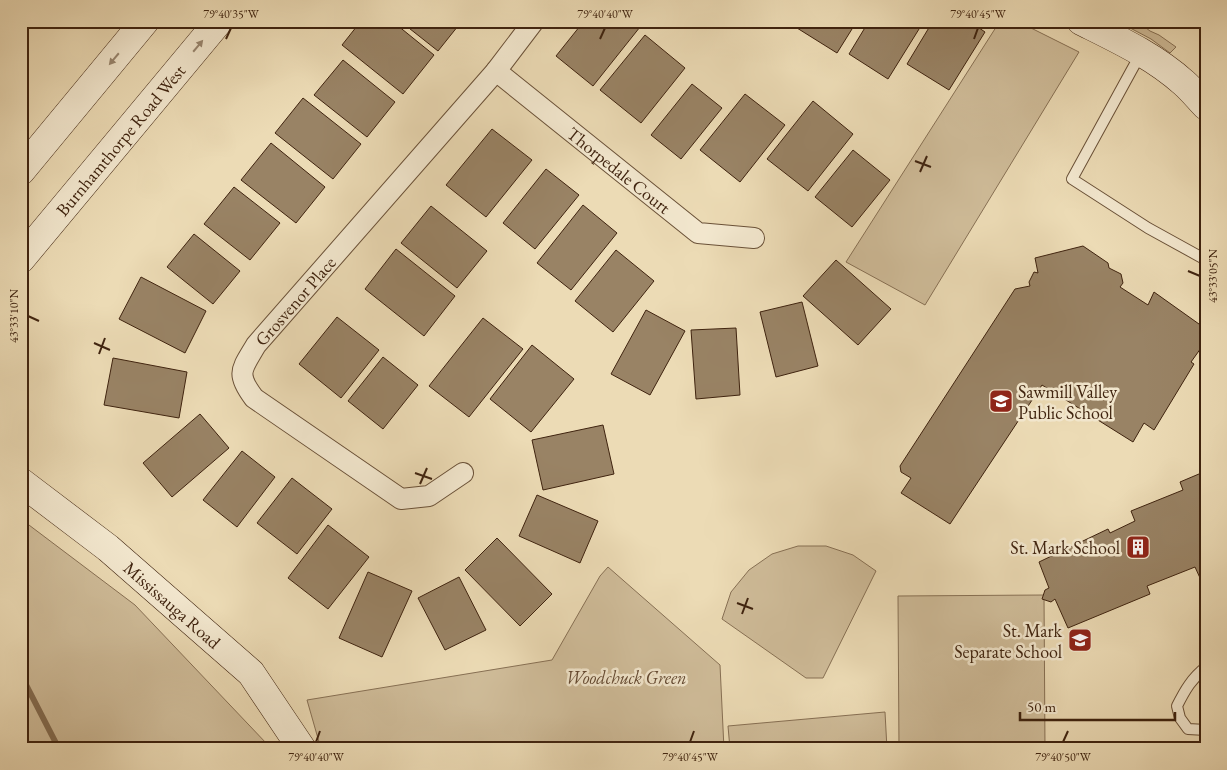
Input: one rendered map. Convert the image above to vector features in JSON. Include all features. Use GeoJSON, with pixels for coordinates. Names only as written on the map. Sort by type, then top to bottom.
{"type":"FeatureCollection","features":[{"type":"Feature","properties":{"kind":"main road"},"geometry":{"type":"LineString","coordinates":[[21,171],[145,21]]}},
{"type":"Feature","properties":{"kind":"main road","name":"Burnhamthorpe Road West"},"geometry":{"type":"LineString","coordinates":[[21,259],[218,21]]}},
{"type":"Feature","properties":{"kind":"main road"},"geometry":{"type":"LineString","coordinates":[[1081,21],[1142,52],[1161,64],[1206,106]]}},
{"type":"Feature","properties":{"kind":"main road","name":"Mississauga Road"},"geometry":{"type":"LineString","coordinates":[[21,482],[108,548],[251,673],[302,749]]}},
{"type":"Feature","properties":{"kind":"street","name":"Grosvenor Place"},"geometry":{"type":"LineString","coordinates":[[464,473],[429,496],[401,500],[254,398],[243,383],[242,369],[256,345],[496,71],[534,21]]}},
{"type":"Feature","properties":{"kind":"street","name":"Thorpedale Court"},"geometry":{"type":"LineString","coordinates":[[496,71],[698,232],[754,238]]}},
{"type":"Feature","properties":{"kind":"lane"},"geometry":{"type":"LineString","coordinates":[[1142,52],[1072,179],[1148,228],[1206,260]]}},
{"type":"Feature","properties":{"kind":"lane"},"geometry":{"type":"LineString","coordinates":[[1206,667],[1194,676],[1177,706],[1180,718],[1188,729],[1206,730]]}},
{"type":"Feature","properties":{"kind":"green space"},"geometry":{"type":"Polygon","coordinates":[[[1000,21],[1017,21],[1079,52],[925,305],[846,262],[1000,21]]]}},
{"type":"Feature","properties":{"kind":"green space"},"geometry":{"type":"Polygon","coordinates":[[[1117,21],[1137,21],[1176,47],[1170,53],[1151,39],[1117,21]]]}},
{"type":"Feature","properties":{"kind":"green space"},"geometry":{"type":"Polygon","coordinates":[[[21,519],[135,605],[267,744],[268,749],[21,749],[21,519]]]}},
{"type":"Feature","properties":{"kind":"green space"},"geometry":{"type":"Polygon","coordinates":[[[798,546],[826,546],[853,555],[876,571],[823,678],[806,678],[722,619],[731,592],[749,570],[772,554],[798,546]]]}},
{"type":"Feature","properties":{"kind":"green space","name":"Woodchuck Green"},"geometry":{"type":"Polygon","coordinates":[[[608,567],[720,665],[724,749],[321,749],[307,700],[552,660],[600,576],[608,567]]]}},
{"type":"Feature","properties":{"kind":"green space"},"geometry":{"type":"Polygon","coordinates":[[[1044,595],[1045,749],[899,749],[898,596],[1044,595]]]}},
{"type":"Feature","properties":{"kind":"green space"},"geometry":{"type":"Polygon","coordinates":[[[885,712],[887,749],[730,749],[728,726],[885,712]]]}},
{"type":"Feature","properties":{"kind":"building"},"geometry":{"type":"Polygon","coordinates":[[[361,21],[392,21],[434,55],[403,94],[342,45],[361,21]]]}},
{"type":"Feature","properties":{"kind":"building"},"geometry":{"type":"Polygon","coordinates":[[[400,21],[462,21],[438,51],[400,21]]]}},
{"type":"Feature","properties":{"kind":"building"},"geometry":{"type":"Polygon","coordinates":[[[584,21],[632,21],[640,27],[593,86],[556,56],[584,21]]]}},
{"type":"Feature","properties":{"kind":"building"},"geometry":{"type":"Polygon","coordinates":[[[802,21],[857,21],[837,53],[797,28],[802,21]]]}},
{"type":"Feature","properties":{"kind":"building"},"geometry":{"type":"Polygon","coordinates":[[[869,21],[924,21],[888,79],[849,54],[869,21]]]}},
{"type":"Feature","properties":{"kind":"building"},"geometry":{"type":"Polygon","coordinates":[[[933,21],[969,21],[985,32],[949,90],[907,64],[933,21]]]}},
{"type":"Feature","properties":{"kind":"building"},"geometry":{"type":"Polygon","coordinates":[[[645,35],[685,68],[641,123],[600,90],[645,35]]]}},
{"type":"Feature","properties":{"kind":"building"},"geometry":{"type":"Polygon","coordinates":[[[343,60],[395,102],[367,137],[314,95],[343,60]]]}},
{"type":"Feature","properties":{"kind":"building"},"geometry":{"type":"Polygon","coordinates":[[[692,84],[722,108],[681,159],[651,135],[692,84]]]}},
{"type":"Feature","properties":{"kind":"building"},"geometry":{"type":"Polygon","coordinates":[[[745,94],[785,125],[740,182],[700,150],[745,94]]]}},
{"type":"Feature","properties":{"kind":"building"},"geometry":{"type":"Polygon","coordinates":[[[303,98],[361,144],[333,179],[275,133],[303,98]]]}},
{"type":"Feature","properties":{"kind":"building"},"geometry":{"type":"Polygon","coordinates":[[[813,101],[853,134],[808,191],[767,159],[813,101]]]}},
{"type":"Feature","properties":{"kind":"building"},"geometry":{"type":"Polygon","coordinates":[[[492,129],[532,160],[486,217],[446,185],[492,129]]]}},
{"type":"Feature","properties":{"kind":"building"},"geometry":{"type":"Polygon","coordinates":[[[271,143],[325,187],[296,223],[241,180],[271,143]]]}},
{"type":"Feature","properties":{"kind":"building"},"geometry":{"type":"Polygon","coordinates":[[[853,150],[890,180],[852,227],[815,197],[853,150]]]}},
{"type":"Feature","properties":{"kind":"building"},"geometry":{"type":"Polygon","coordinates":[[[546,169],[579,195],[535,249],[503,223],[546,169]]]}},
{"type":"Feature","properties":{"kind":"building"},"geometry":{"type":"Polygon","coordinates":[[[234,187],[280,223],[250,260],[204,224],[234,187]]]}},
{"type":"Feature","properties":{"kind":"building"},"geometry":{"type":"Polygon","coordinates":[[[583,205],[617,233],[571,290],[537,263],[583,205]]]}},
{"type":"Feature","properties":{"kind":"building"},"geometry":{"type":"Polygon","coordinates":[[[431,206],[487,251],[457,288],[401,243],[431,206]]]}},
{"type":"Feature","properties":{"kind":"building"},"geometry":{"type":"Polygon","coordinates":[[[194,234],[240,271],[213,304],[167,267],[194,234]]]}},
{"type":"Feature","properties":{"kind":"building"},"geometry":{"type":"Polygon","coordinates":[[[1083,246],[1108,263],[1109,268],[1121,274],[1123,283],[1120,287],[1148,305],[1154,292],[1206,329],[1206,341],[1191,362],[1194,364],[1154,430],[1144,423],[1133,442],[1042,385],[950,524],[901,493],[911,478],[901,472],[900,466],[1015,289],[1030,286],[1029,282],[1034,272],[1038,273],[1035,258],[1083,246]]]}},
{"type":"Feature","properties":{"kind":"building"},"geometry":{"type":"Polygon","coordinates":[[[396,249],[455,296],[424,336],[365,289],[396,249]]]}},
{"type":"Feature","properties":{"kind":"building"},"geometry":{"type":"Polygon","coordinates":[[[616,250],[654,281],[613,332],[575,301],[616,250]]]}},
{"type":"Feature","properties":{"kind":"building"},"geometry":{"type":"Polygon","coordinates":[[[836,260],[891,309],[858,345],[803,296],[836,260]]]}},
{"type":"Feature","properties":{"kind":"building"},"geometry":{"type":"Polygon","coordinates":[[[141,277],[206,311],[185,353],[119,319],[141,277]]]}},
{"type":"Feature","properties":{"kind":"building"},"geometry":{"type":"Polygon","coordinates":[[[802,302],[818,366],[776,377],[760,312],[802,302]]]}},
{"type":"Feature","properties":{"kind":"building"},"geometry":{"type":"Polygon","coordinates":[[[646,310],[685,331],[650,395],[611,374],[646,310]]]}},
{"type":"Feature","properties":{"kind":"building"},"geometry":{"type":"Polygon","coordinates":[[[337,317],[379,350],[341,398],[299,364],[337,317]]]}},
{"type":"Feature","properties":{"kind":"building"},"geometry":{"type":"Polygon","coordinates":[[[483,318],[523,349],[469,417],[429,386],[483,318]]]}},
{"type":"Feature","properties":{"kind":"building"},"geometry":{"type":"Polygon","coordinates":[[[736,328],[740,395],[696,399],[691,330],[736,328]]]}},
{"type":"Feature","properties":{"kind":"building"},"geometry":{"type":"Polygon","coordinates":[[[532,345],[574,379],[531,432],[490,399],[532,345]]]}},
{"type":"Feature","properties":{"kind":"building"},"geometry":{"type":"Polygon","coordinates":[[[383,357],[418,385],[383,429],[348,401],[383,357]]]}},
{"type":"Feature","properties":{"kind":"building"},"geometry":{"type":"Polygon","coordinates":[[[113,358],[187,372],[179,418],[104,405],[113,358]]]}},
{"type":"Feature","properties":{"kind":"building"},"geometry":{"type":"Polygon","coordinates":[[[200,414],[229,448],[172,497],[143,463],[200,414]]]}},
{"type":"Feature","properties":{"kind":"building"},"geometry":{"type":"Polygon","coordinates":[[[603,425],[614,474],[543,490],[532,440],[603,425]]]}},
{"type":"Feature","properties":{"kind":"building"},"geometry":{"type":"Polygon","coordinates":[[[242,451],[275,477],[237,527],[203,500],[242,451]]]}},
{"type":"Feature","properties":{"kind":"building","name":"St. Mark School"},"geometry":{"type":"Polygon","coordinates":[[[1206,471],[1206,591],[1195,567],[1147,586],[1150,594],[1068,628],[1055,599],[1051,602],[1042,599],[1045,590],[1049,588],[1039,562],[1108,529],[1110,533],[1135,521],[1131,511],[1183,490],[1180,482],[1206,471]]]}},
{"type":"Feature","properties":{"kind":"building"},"geometry":{"type":"Polygon","coordinates":[[[292,478],[332,509],[297,554],[257,523],[292,478]]]}},
{"type":"Feature","properties":{"kind":"building"},"geometry":{"type":"Polygon","coordinates":[[[537,495],[598,521],[580,563],[519,536],[537,495]]]}},
{"type":"Feature","properties":{"kind":"building"},"geometry":{"type":"Polygon","coordinates":[[[328,525],[369,557],[328,609],[288,578],[328,525]]]}},
{"type":"Feature","properties":{"kind":"building"},"geometry":{"type":"Polygon","coordinates":[[[497,538],[552,594],[520,626],[465,570],[497,538]]]}},
{"type":"Feature","properties":{"kind":"building"},"geometry":{"type":"Polygon","coordinates":[[[368,572],[412,591],[382,657],[339,638],[368,572]]]}},
{"type":"Feature","properties":{"kind":"building"},"geometry":{"type":"Polygon","coordinates":[[[459,577],[486,630],[445,650],[418,598],[459,577]]]}},
{"type":"Feature","properties":{"kind":"waterway"},"geometry":{"type":"LineString","coordinates":[[21,675],[59,749]]}},
{"type":"Feature","properties":{"kind":"place","name":"Sawmill Valley Public School"},"geometry":{"type":"Point","coordinates":[1001,401]}},
{"type":"Feature","properties":{"kind":"place","name":"St. Mark School"},"geometry":{"type":"Point","coordinates":[1138,547]}},
{"type":"Feature","properties":{"kind":"place","name":"St. Mark Separate School"},"geometry":{"type":"Point","coordinates":[1080,640]}}]}
